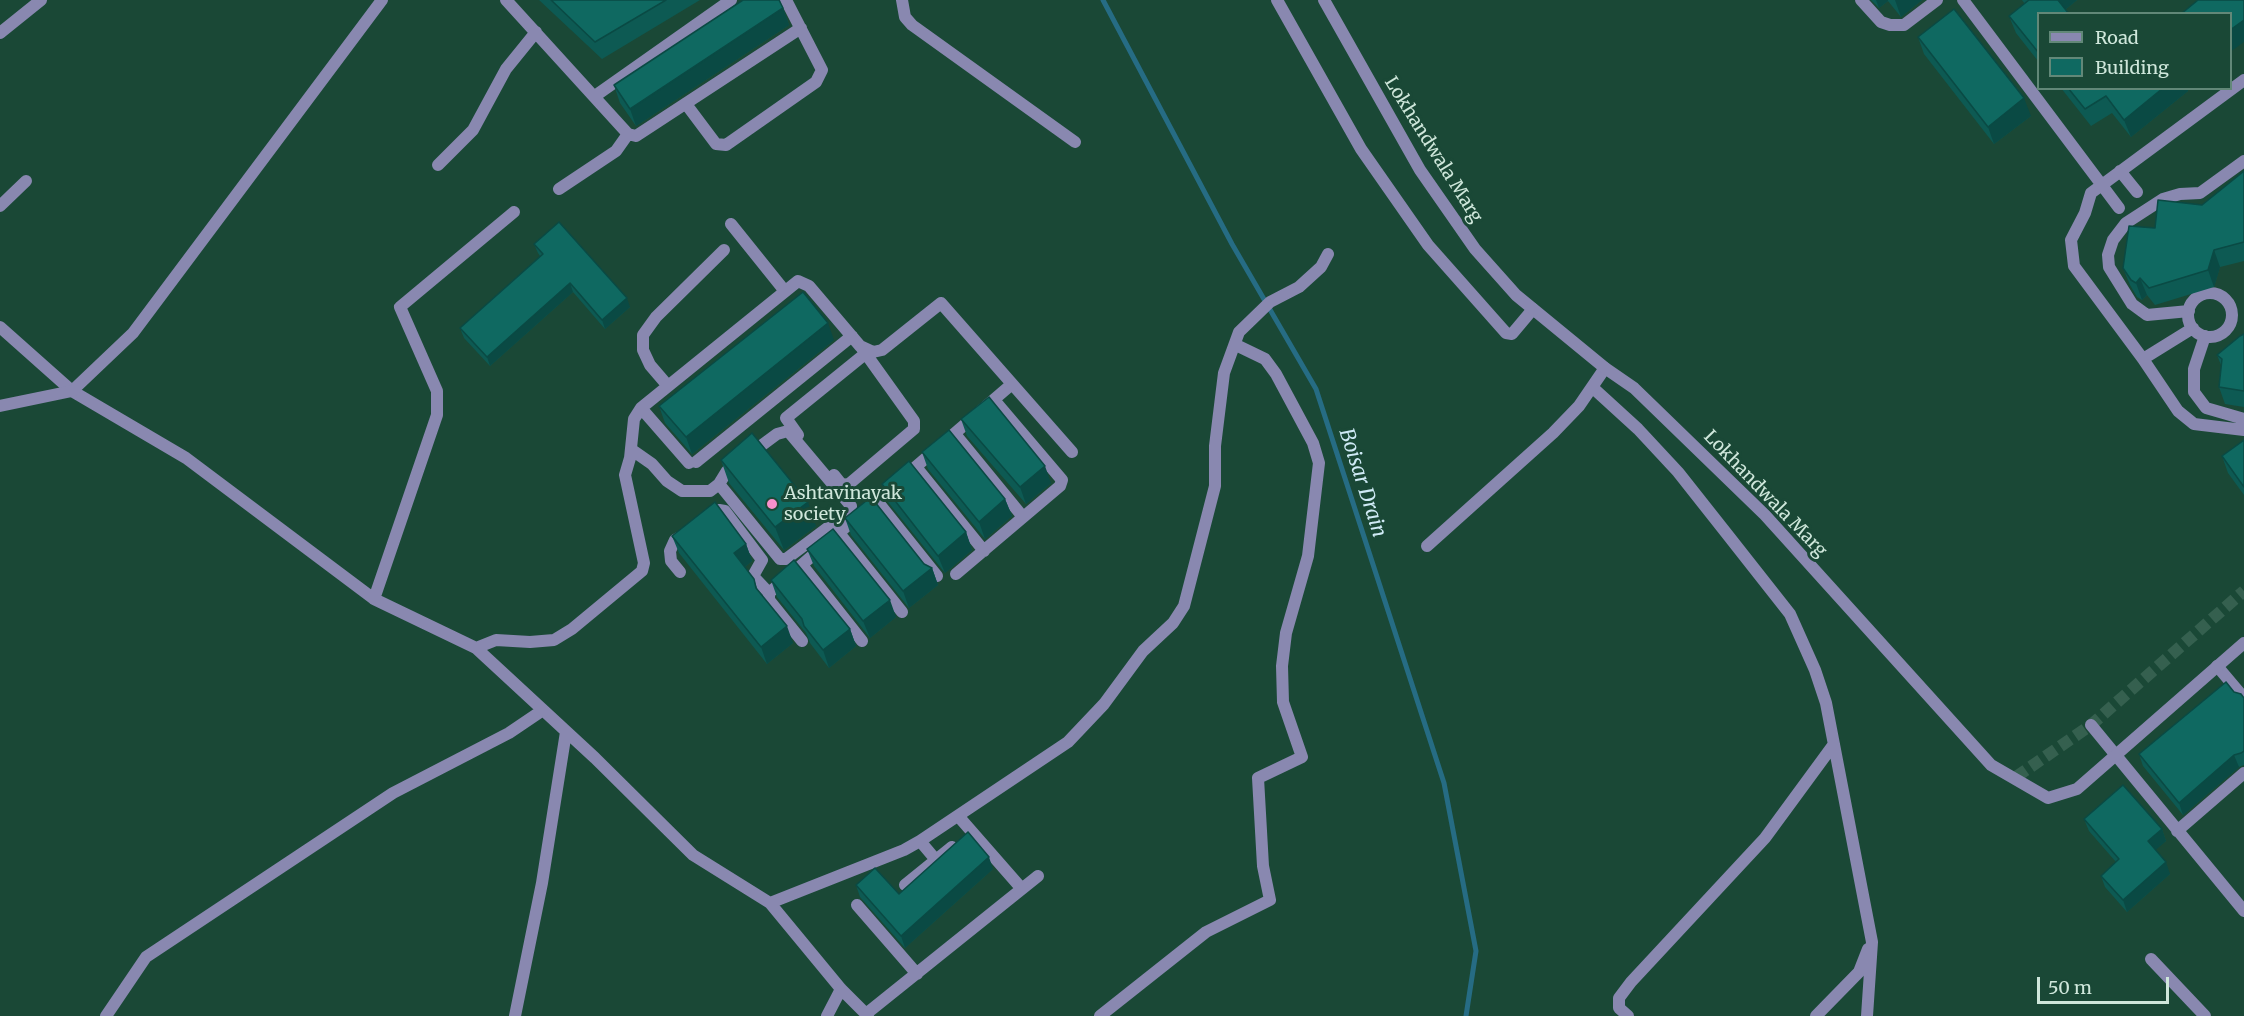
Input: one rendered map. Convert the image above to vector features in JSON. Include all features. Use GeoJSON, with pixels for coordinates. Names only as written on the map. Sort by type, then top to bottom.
{"type":"FeatureCollection","features":[{"type":"Feature","properties":{"kind":"street"},"geometry":{"type":"LineString","coordinates":[[0,33],[41,0]]}},
{"type":"Feature","properties":{"kind":"street"},"geometry":{"type":"LineString","coordinates":[[0,406],[72,391],[134,333],[382,0]]}},
{"type":"Feature","properties":{"kind":"street"},"geometry":{"type":"LineString","coordinates":[[506,0],[628,134],[636,136],[801,28]]}},
{"type":"Feature","properties":{"kind":"street"},"geometry":{"type":"LineString","coordinates":[[595,96],[731,0]]}},
{"type":"Feature","properties":{"kind":"street"},"geometry":{"type":"LineString","coordinates":[[686,104],[716,144],[726,145],[816,82],[822,70],[786,0]]}},
{"type":"Feature","properties":{"kind":"street"},"geometry":{"type":"LineString","coordinates":[[902,0],[905,17],[912,25],[1075,142]]}},
{"type":"Feature","properties":{"kind":"street"},"geometry":{"type":"LineString","coordinates":[[1276,0],[1361,149],[1428,245],[1506,333],[1512,334],[1533,309]]}},
{"type":"Feature","properties":{"kind":"street","name":"Lokhandwala Marg"},"geometry":{"type":"LineString","coordinates":[[1324,0],[1438,199],[1475,249],[1533,309],[1605,368],[1634,388],[1765,515],[1990,765],[2016,777],[2032,791],[2048,798],[2077,789],[2244,643]]}},
{"type":"Feature","properties":{"kind":"street"},"geometry":{"type":"LineString","coordinates":[[1861,0],[1881,22],[1890,25],[1904,25],[1936,0]]}},
{"type":"Feature","properties":{"kind":"street"},"geometry":{"type":"LineString","coordinates":[[1963,0],[2119,208]]}},
{"type":"Feature","properties":{"kind":"street"},"geometry":{"type":"LineString","coordinates":[[438,165],[473,130],[506,69],[536,32]]}},
{"type":"Feature","properties":{"kind":"street"},"geometry":{"type":"LineString","coordinates":[[2230,90],[2091,193],[2085,213],[2070,240],[2074,266],[2143,359],[2178,411],[2194,424],[2244,430]]}},
{"type":"Feature","properties":{"kind":"street"},"geometry":{"type":"LineString","coordinates":[[560,189],[616,151],[628,134]]}},
{"type":"Feature","properties":{"kind":"street"},"geometry":{"type":"LineString","coordinates":[[2189,311],[2147,315],[2132,304],[2109,267],[2108,255],[2113,240],[2126,224],[2163,199],[2180,194],[2200,193],[2244,161]]}},
{"type":"Feature","properties":{"kind":"street"},"geometry":{"type":"LineString","coordinates":[[2120,171],[2138,192]]}},
{"type":"Feature","properties":{"kind":"street"},"geometry":{"type":"LineString","coordinates":[[0,206],[26,181]]}},
{"type":"Feature","properties":{"kind":"street"},"geometry":{"type":"LineString","coordinates":[[374,599],[437,415],[437,391],[400,307],[514,212]]}},
{"type":"Feature","properties":{"kind":"street"},"geometry":{"type":"LineString","coordinates":[[731,224],[784,290]]}},
{"type":"Feature","properties":{"kind":"street"},"geometry":{"type":"LineString","coordinates":[[668,386],[650,365],[643,350],[643,335],[656,317],[724,250]]}},
{"type":"Feature","properties":{"kind":"street"},"geometry":{"type":"LineString","coordinates":[[770,903],[904,850],[920,841],[1068,742],[1104,704],[1143,651],[1173,623],[1184,606],[1215,486],[1215,446],[1224,373],[1239,332],[1270,302],[1278,301],[1299,287],[1321,267],[1328,254]]}},
{"type":"Feature","properties":{"kind":"street"},"geometry":{"type":"LineString","coordinates":[[476,648],[496,640],[530,642],[554,640],[572,629],[642,571],[644,563],[626,475],[632,450],[634,419],[641,408],[784,290],[798,281],[809,286],[859,345],[914,421],[914,429],[849,484],[842,485],[788,424],[786,418],[859,345]]}},
{"type":"Feature","properties":{"kind":"street"},"geometry":{"type":"LineString","coordinates":[[2204,294],[2218,294],[2229,303],[2232,310],[2230,324],[2219,334],[2205,336],[2193,327],[2189,321],[2189,311],[2193,301],[2204,294]]}},
{"type":"Feature","properties":{"kind":"street"},"geometry":{"type":"LineString","coordinates":[[859,345],[873,352],[882,350],[941,303],[1072,452]]}},
{"type":"Feature","properties":{"kind":"street"},"geometry":{"type":"LineString","coordinates":[[0,327],[72,391],[186,458],[374,599],[476,648],[693,855],[770,903],[841,988],[867,1015],[1038,876]]}},
{"type":"Feature","properties":{"kind":"street"},"geometry":{"type":"LineString","coordinates":[[2143,359],[2193,327]]}},
{"type":"Feature","properties":{"kind":"street"},"geometry":{"type":"LineString","coordinates":[[2205,336],[2194,369],[2193,392],[2206,408],[2244,418]]}},
{"type":"Feature","properties":{"kind":"street"},"geometry":{"type":"LineString","coordinates":[[641,408],[692,463],[859,345]]}},
{"type":"Feature","properties":{"kind":"street"},"geometry":{"type":"LineString","coordinates":[[1100,1016],[1206,932],[1270,900],[1263,866],[1258,778],[1302,757],[1283,702],[1282,666],[1286,633],[1308,556],[1319,463],[1313,442],[1276,374],[1265,359],[1236,345]]}},
{"type":"Feature","properties":{"kind":"street"},"geometry":{"type":"LineString","coordinates":[[1427,546],[1553,433],[1605,368]]}},
{"type":"Feature","properties":{"kind":"street"},"geometry":{"type":"LineString","coordinates":[[769,593],[1012,384]]}},
{"type":"Feature","properties":{"kind":"street"},"geometry":{"type":"LineString","coordinates":[[1592,387],[1638,429],[1678,472],[1790,614],[1815,670],[1826,703],[1872,942],[1867,1016]]}},
{"type":"Feature","properties":{"kind":"street"},"geometry":{"type":"LineString","coordinates":[[956,574],[1060,486],[1062,480],[994,400]]}},
{"type":"Feature","properties":{"kind":"street"},"geometry":{"type":"LineString","coordinates":[[632,450],[652,464],[667,481],[682,491],[702,492],[710,491],[719,484],[727,471],[777,434],[788,431],[851,506],[850,511],[786,559],[780,559],[719,484]]}},
{"type":"Feature","properties":{"kind":"street"},"geometry":{"type":"LineString","coordinates":[[955,434],[1023,517]]}},
{"type":"Feature","properties":{"kind":"street"},"geometry":{"type":"LineString","coordinates":[[916,467],[984,551]]}},
{"type":"Feature","properties":{"kind":"street"},"geometry":{"type":"LineString","coordinates":[[702,492],[719,510],[725,511],[762,560],[753,576],[769,593],[769,600],[802,641]]}},
{"type":"Feature","properties":{"kind":"street"},"geometry":{"type":"LineString","coordinates":[[877,501],[937,576]]}},
{"type":"Feature","properties":{"kind":"street"},"geometry":{"type":"LineString","coordinates":[[680,572],[671,561],[670,550],[675,540],[719,510]]}},
{"type":"Feature","properties":{"kind":"street"},"geometry":{"type":"LineString","coordinates":[[840,533],[902,612]]}},
{"type":"Feature","properties":{"kind":"street"},"geometry":{"type":"LineString","coordinates":[[802,565],[862,641]]}},
{"type":"Feature","properties":{"kind":"street"},"geometry":{"type":"LineString","coordinates":[[2217,666],[2244,699]]}},
{"type":"Feature","properties":{"kind":"street"},"geometry":{"type":"LineString","coordinates":[[106,1016],[146,957],[393,793],[509,733],[543,710]]}},
{"type":"Feature","properties":{"kind":"street"},"geometry":{"type":"LineString","coordinates":[[2091,725],[2244,911]]}},
{"type":"Feature","properties":{"kind":"street"},"geometry":{"type":"LineString","coordinates":[[515,1016],[542,883],[566,732]]}},
{"type":"Feature","properties":{"kind":"street"},"geometry":{"type":"LineString","coordinates":[[1628,1016],[1619,1008],[1619,998],[1631,982],[1765,838],[1834,744]]}},
{"type":"Feature","properties":{"kind":"street"},"geometry":{"type":"LineString","coordinates":[[2177,831],[2244,773]]}},
{"type":"Feature","properties":{"kind":"street"},"geometry":{"type":"LineString","coordinates":[[959,817],[1023,889]]}},
{"type":"Feature","properties":{"kind":"street"},"geometry":{"type":"LineString","coordinates":[[905,885],[972,832]]}},
{"type":"Feature","properties":{"kind":"street"},"geometry":{"type":"LineString","coordinates":[[920,841],[936,860]]}},
{"type":"Feature","properties":{"kind":"street"},"geometry":{"type":"LineString","coordinates":[[857,905],[917,974]]}},
{"type":"Feature","properties":{"kind":"street"},"geometry":{"type":"LineString","coordinates":[[1816,1016],[1858,972],[1872,942]]}},
{"type":"Feature","properties":{"kind":"street"},"geometry":{"type":"LineString","coordinates":[[2151,959],[2205,1016]]}},
{"type":"Feature","properties":{"kind":"street"},"geometry":{"type":"LineString","coordinates":[[827,1016],[841,988]]}},
{"type":"Feature","properties":{"kind":"building"},"geometry":{"type":"Polygon","coordinates":[[[551,0],[666,0],[595,42],[551,0]]]}},
{"type":"Feature","properties":{"kind":"building"},"geometry":{"type":"Polygon","coordinates":[[[743,0],[779,0],[783,8],[630,109],[614,85],[743,0]]]}},
{"type":"Feature","properties":{"kind":"building"},"geometry":{"type":"Polygon","coordinates":[[[2029,0],[2058,0],[2067,12],[2037,12],[2037,51],[2009,16],[2029,0]]]}},
{"type":"Feature","properties":{"kind":"building"},"geometry":{"type":"Polygon","coordinates":[[[2198,0],[2244,0],[2244,20],[2232,29],[2232,12],[2183,12],[2198,0]]]}},
{"type":"Feature","properties":{"kind":"building"},"geometry":{"type":"Polygon","coordinates":[[[1954,9],[2024,98],[1988,127],[1918,37],[1954,9]]]}},
{"type":"Feature","properties":{"kind":"building"},"geometry":{"type":"Polygon","coordinates":[[[2070,90],[2161,90],[2124,120],[2106,96],[2085,109],[2070,90]]]}},
{"type":"Feature","properties":{"kind":"building"},"geometry":{"type":"Polygon","coordinates":[[[2244,171],[2244,242],[2214,250],[2208,270],[2149,288],[2140,278],[2136,283],[2131,280],[2123,268],[2129,226],[2155,228],[2158,200],[2202,205],[2244,171]]]}},
{"type":"Feature","properties":{"kind":"building"},"geometry":{"type":"Polygon","coordinates":[[[559,222],[627,298],[602,320],[570,283],[487,357],[460,328],[543,254],[534,244],[559,222]]]}},
{"type":"Feature","properties":{"kind":"building"},"geometry":{"type":"Polygon","coordinates":[[[803,292],[828,323],[686,437],[659,406],[803,292]]]}},
{"type":"Feature","properties":{"kind":"building"},"geometry":{"type":"Polygon","coordinates":[[[2244,334],[2244,391],[2219,387],[2222,359],[2217,355],[2244,334]]]}},
{"type":"Feature","properties":{"kind":"building"},"geometry":{"type":"Polygon","coordinates":[[[989,397],[1045,466],[1020,487],[961,419],[989,397]]]}},
{"type":"Feature","properties":{"kind":"building"},"geometry":{"type":"Polygon","coordinates":[[[949,430],[1005,499],[979,522],[922,452],[949,430]]]}},
{"type":"Feature","properties":{"kind":"building"},"geometry":{"type":"Polygon","coordinates":[[[752,433],[808,502],[775,527],[721,460],[752,433]]]}},
{"type":"Feature","properties":{"kind":"building"},"geometry":{"type":"Polygon","coordinates":[[[2244,440],[2244,487],[2222,456],[2244,440]]]}},
{"type":"Feature","properties":{"kind":"building"},"geometry":{"type":"Polygon","coordinates":[[[909,461],[966,532],[938,556],[882,484],[909,461]]]}},
{"type":"Feature","properties":{"kind":"building"},"geometry":{"type":"Polygon","coordinates":[[[871,497],[924,564],[932,568],[903,591],[845,518],[871,497]]]}},
{"type":"Feature","properties":{"kind":"building"},"geometry":{"type":"Polygon","coordinates":[[[715,502],[746,544],[734,553],[754,579],[756,588],[787,626],[761,647],[672,536],[715,502]]]}},
{"type":"Feature","properties":{"kind":"building"},"geometry":{"type":"Polygon","coordinates":[[[833,529],[890,600],[863,621],[807,549],[833,529]]]}},
{"type":"Feature","properties":{"kind":"building"},"geometry":{"type":"Polygon","coordinates":[[[794,560],[850,629],[823,650],[771,580],[794,560]]]}},
{"type":"Feature","properties":{"kind":"building"},"geometry":{"type":"Polygon","coordinates":[[[2226,682],[2234,692],[2241,694],[2244,698],[2244,751],[2234,755],[2179,803],[2139,754],[2226,682]]]}},
{"type":"Feature","properties":{"kind":"building"},"geometry":{"type":"Polygon","coordinates":[[[2123,785],[2162,829],[2148,841],[2166,862],[2123,900],[2101,876],[2119,859],[2084,819],[2123,785]]]}},
{"type":"Feature","properties":{"kind":"building"},"geometry":{"type":"Polygon","coordinates":[[[968,832],[989,857],[901,936],[856,885],[875,868],[899,894],[968,832]]]}},
{"type":"Feature","properties":{"kind":"waterway","name":"Boisar Drain"},"geometry":{"type":"LineString","coordinates":[[1103,0],[1232,244],[1316,389],[1444,783],[1476,951],[1466,1016]]}},
{"type":"Feature","properties":{"kind":"tunnel"},"geometry":{"type":"LineString","coordinates":[[2016,777],[2091,725],[2244,591]]}},
{"type":"Feature","properties":{"kind":"place","name":"Ashtavinayak society"},"geometry":{"type":"Point","coordinates":[772,504]}}]}
